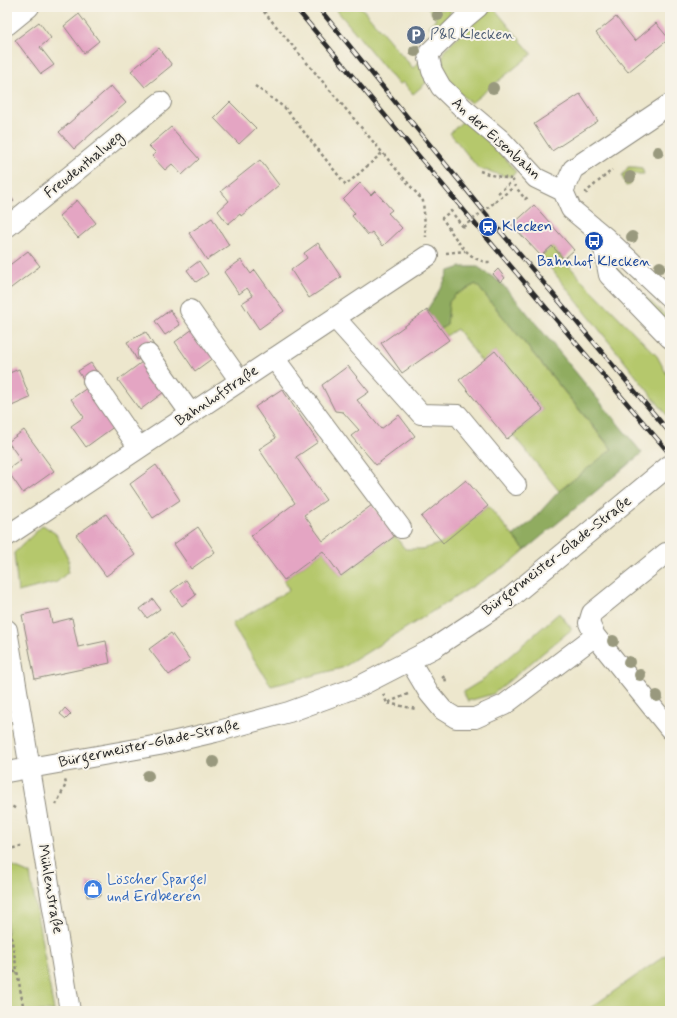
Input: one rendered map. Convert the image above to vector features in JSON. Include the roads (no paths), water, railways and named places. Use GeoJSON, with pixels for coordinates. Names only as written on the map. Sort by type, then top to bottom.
{"type":"FeatureCollection","features":[{"type":"Feature","properties":{"kind":"street"},"geometry":{"type":"LineString","coordinates":[[7,25],[29,7]]}},
{"type":"Feature","properties":{"kind":"street","name":"An der Eisenbahn"},"geometry":{"type":"LineString","coordinates":[[478,7],[428,54],[432,71],[441,88],[501,140],[536,178],[563,191]]}},
{"type":"Feature","properties":{"kind":"street","name":"Freudenthalweg"},"geometry":{"type":"LineString","coordinates":[[7,227],[161,102]]}},
{"type":"Feature","properties":{"kind":"street"},"geometry":{"type":"LineString","coordinates":[[670,104],[573,169],[563,191],[571,209],[601,234],[670,298]]}},
{"type":"Feature","properties":{"kind":"street"},"geometry":{"type":"LineString","coordinates":[[601,234],[609,275],[670,338]]}},
{"type":"Feature","properties":{"kind":"street","name":"Bahnhofstraße"},"geometry":{"type":"LineString","coordinates":[[7,536],[428,256]]}},
{"type":"Feature","properties":{"kind":"street"},"geometry":{"type":"LineString","coordinates":[[190,310],[240,381]]}},
{"type":"Feature","properties":{"kind":"street"},"geometry":{"type":"LineString","coordinates":[[335,318],[421,414],[458,416],[516,485]]}},
{"type":"Feature","properties":{"kind":"street"},"geometry":{"type":"LineString","coordinates":[[148,354],[191,414]]}},
{"type":"Feature","properties":{"kind":"street"},"geometry":{"type":"LineString","coordinates":[[274,358],[401,528]]}},
{"type":"Feature","properties":{"kind":"street"},"geometry":{"type":"LineString","coordinates":[[93,381],[139,448]]}},
{"type":"Feature","properties":{"kind":"street","name":"Bürgermeister-Glade-Straße"},"geometry":{"type":"LineString","coordinates":[[7,772],[159,745],[215,732],[289,712],[360,686],[434,648],[511,597],[670,465]]}},
{"type":"Feature","properties":{"kind":"street"},"geometry":{"type":"LineString","coordinates":[[670,553],[666,553],[592,613],[588,622],[595,636],[670,729]]}},
{"type":"Feature","properties":{"kind":"street","name":"Mühlenstraße"},"geometry":{"type":"LineString","coordinates":[[7,630],[70,1011]]}},
{"type":"Feature","properties":{"kind":"street"},"geometry":{"type":"LineString","coordinates":[[410,661],[429,693],[443,710],[456,718],[475,718],[504,705],[595,636]]}},
{"type":"Feature","properties":{"kind":"railway"},"geometry":{"type":"LineString","coordinates":[[295,7],[486,237],[670,454]]}},
{"type":"Feature","properties":{"kind":"railway"},"geometry":{"type":"LineString","coordinates":[[318,7],[495,225],[670,433]]}},
{"type":"Feature","properties":{"kind":"place","name":"P&R Klecken"},"geometry":{"type":"Point","coordinates":[416,35]}},
{"type":"Feature","properties":{"kind":"place","name":"Klecken"},"geometry":{"type":"Point","coordinates":[488,227]}},
{"type":"Feature","properties":{"kind":"place","name":"Bahnhof Klecken"},"geometry":{"type":"Point","coordinates":[594,241]}},
{"type":"Feature","properties":{"kind":"place","name":"Löscher Spargel und Erdbeeren"},"geometry":{"type":"Point","coordinates":[93,889]}}]}
